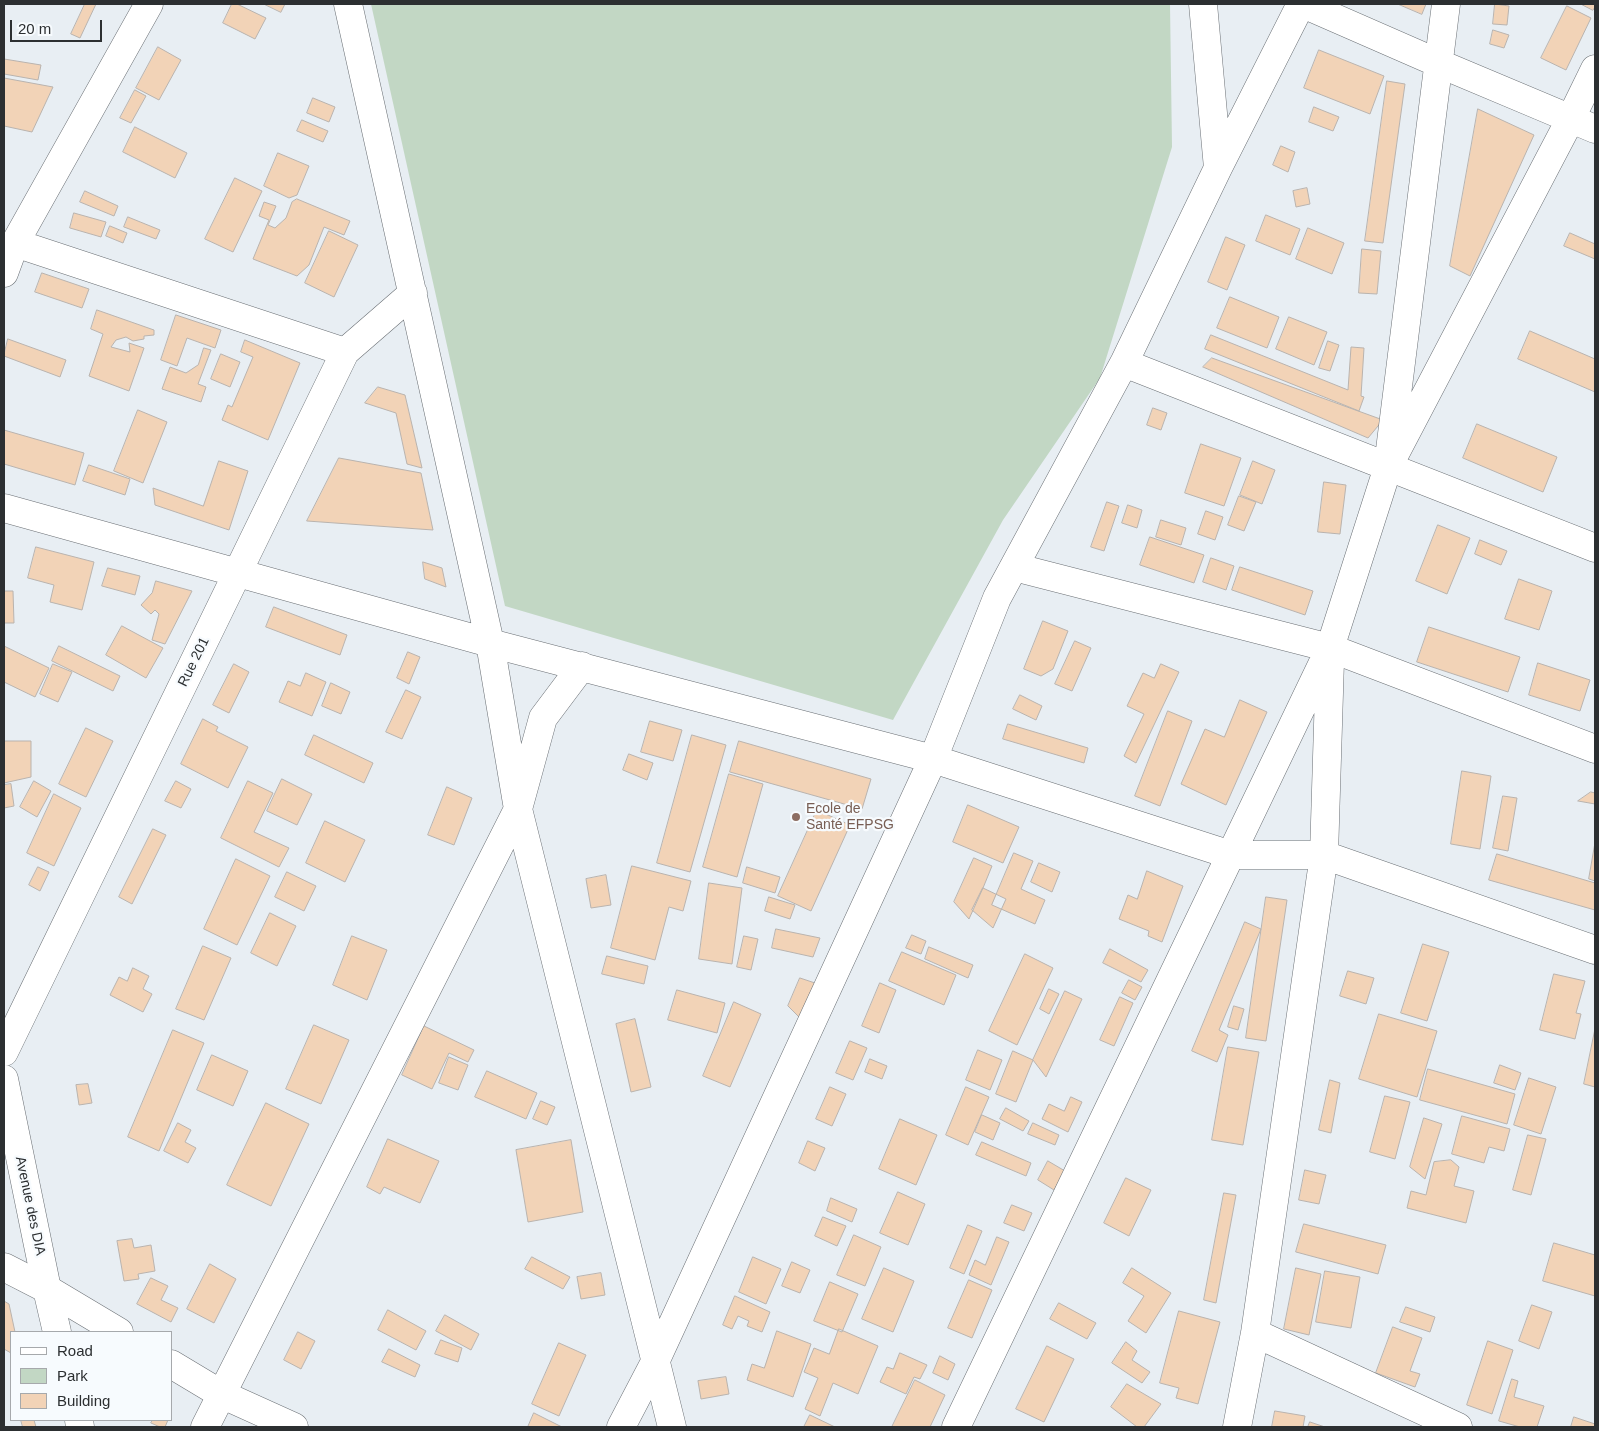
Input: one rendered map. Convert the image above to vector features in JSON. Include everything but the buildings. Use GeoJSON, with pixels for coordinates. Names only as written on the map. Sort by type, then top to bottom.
{"type":"FeatureCollection","features":[{"type":"Feature","properties":{"kind":"street"},"geometry":{"type":"LineString","coordinates":[[4,273],[15,243],[149,4]]}},
{"type":"Feature","properties":{"kind":"street"},"geometry":{"type":"LineString","coordinates":[[348,4],[490,643],[518,809],[672,1427]]}},
{"type":"Feature","properties":{"kind":"street"},"geometry":{"type":"LineString","coordinates":[[1203,4],[1218,168]]}},
{"type":"Feature","properties":{"kind":"street"},"geometry":{"type":"LineString","coordinates":[[622,1427],[656,1360],[933,759],[998,598],[1124,363],[1218,168],[1302,4],[1583,123]]}},
{"type":"Feature","properties":{"kind":"street"},"geometry":{"type":"LineString","coordinates":[[956,1427],[1330,648],[1388,467],[1446,4]]}},
{"type":"Feature","properties":{"kind":"street"},"geometry":{"type":"LineString","coordinates":[[1388,467],[1583,123],[1595,69]]}},
{"type":"Feature","properties":{"kind":"street"},"geometry":{"type":"LineString","coordinates":[[15,243],[345,352]]}},
{"type":"Feature","properties":{"kind":"street","name":"Rue 201"},"geometry":{"type":"LineString","coordinates":[[4,1052],[345,352],[413,293]]}},
{"type":"Feature","properties":{"kind":"street"},"geometry":{"type":"LineString","coordinates":[[1124,363],[1595,548]]}},
{"type":"Feature","properties":{"kind":"street"},"geometry":{"type":"LineString","coordinates":[[4,508],[490,643],[933,759],[1231,855],[1324,855],[1595,950]]}},
{"type":"Feature","properties":{"kind":"street"},"geometry":{"type":"LineString","coordinates":[[1014,567],[1330,648],[1595,749]]}},
{"type":"Feature","properties":{"kind":"street"},"geometry":{"type":"LineString","coordinates":[[1237,1427],[1255,1333],[1324,855],[1330,648]]}},
{"type":"Feature","properties":{"kind":"street"},"geometry":{"type":"LineString","coordinates":[[205,1427],[518,809],[543,718],[582,666]]}},
{"type":"Feature","properties":{"kind":"street","name":"Avenue des DIA"},"geometry":{"type":"LineString","coordinates":[[4,1078],[57,1331]]}},
{"type":"Feature","properties":{"kind":"street"},"geometry":{"type":"LineString","coordinates":[[4,1267],[47,1288],[117,1331]]}},
{"type":"Feature","properties":{"kind":"street"},"geometry":{"type":"LineString","coordinates":[[1255,1333],[1458,1427]]}},
{"type":"Feature","properties":{"kind":"street"},"geometry":{"type":"LineString","coordinates":[[172,1365],[221,1394],[294,1427]]}},
{"type":"Feature","properties":{"kind":"green space"},"geometry":{"type":"Polygon","coordinates":[[[371,4],[1170,4],[1172,147],[1100,378],[1003,520],[893,720],[505,606],[371,4]]]}},
{"type":"Feature","properties":{"kind":"place","name":"Ecole de Santé EFPSG"},"geometry":{"type":"Point","coordinates":[796,817]}}]}
